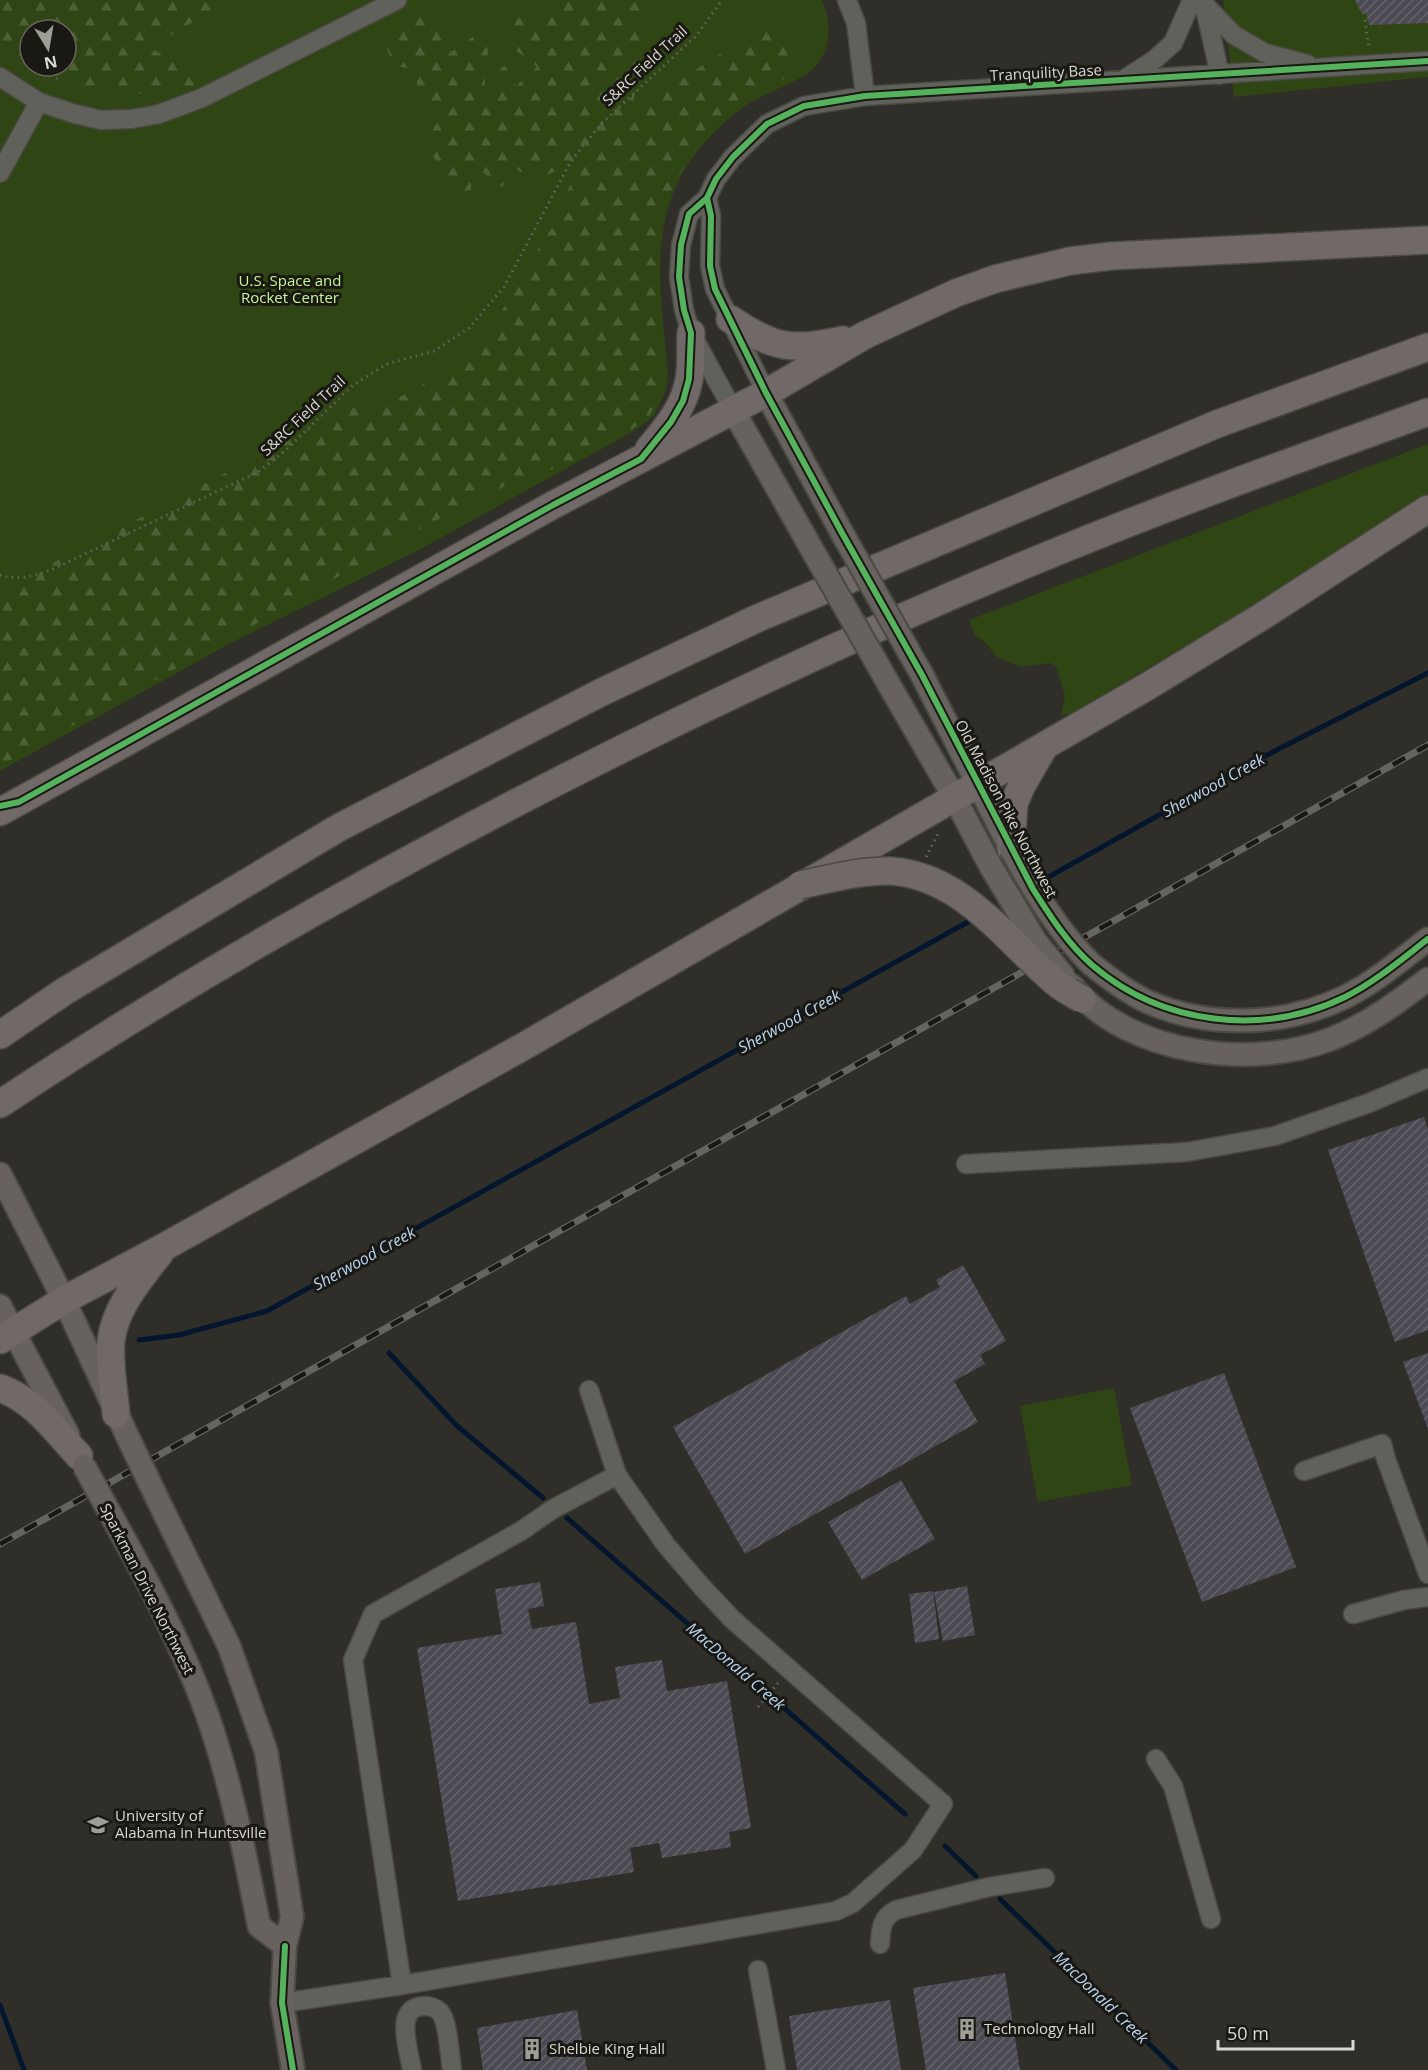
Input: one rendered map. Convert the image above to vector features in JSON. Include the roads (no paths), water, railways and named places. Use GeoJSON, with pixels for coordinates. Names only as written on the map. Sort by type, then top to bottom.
{"type":"FeatureCollection","features":[{"type":"Feature","properties":{"kind":"highway"},"geometry":{"type":"LineString","coordinates":[[6,807],[553,505],[766,393],[865,335],[956,293],[995,279],[1070,261],[1111,256],[1428,240]]}},
{"type":"Feature","properties":{"kind":"highway"},"geometry":{"type":"LineString","coordinates":[[730,320],[772,343],[788,347],[813,346],[865,335]]}},
{"type":"Feature","properties":{"kind":"highway"},"geometry":{"type":"LineString","coordinates":[[641,459],[671,422],[683,400],[689,379],[691,333]]}},
{"type":"Feature","properties":{"kind":"highway"},"geometry":{"type":"LineString","coordinates":[[0,1035],[65,991],[340,827],[602,692],[756,619],[1206,429],[1428,348]]}},
{"type":"Feature","properties":{"kind":"highway"},"geometry":{"type":"LineString","coordinates":[[0,1104],[123,1025],[301,919],[498,812],[704,709],[918,610],[1039,559],[1157,512],[1428,412]]}},
{"type":"Feature","properties":{"kind":"highway"},"geometry":{"type":"LineString","coordinates":[[7,1336],[64,1300],[164,1247],[526,1044],[1046,744],[1205,651],[1428,509]]}},
{"type":"Feature","properties":{"kind":"highway"},"geometry":{"type":"LineString","coordinates":[[1001,857],[1014,803],[1046,744]]}},
{"type":"Feature","properties":{"kind":"highway"},"geometry":{"type":"LineString","coordinates":[[800,885],[870,872],[910,874],[929,879],[962,896],[1057,984],[1082,999]]}},
{"type":"Feature","properties":{"kind":"highway"},"geometry":{"type":"LineString","coordinates":[[116,1414],[111,1356],[114,1328],[130,1292],[164,1247]]}},
{"type":"Feature","properties":{"kind":"highway"},"geometry":{"type":"LineString","coordinates":[[0,1388],[20,1396],[36,1409],[81,1461]]}},
{"type":"Feature","properties":{"kind":"main road","name":"Old Madison Pike Northwest"},"geometry":{"type":"LineString","coordinates":[[766,393],[922,675],[978,783],[1001,857],[1036,942],[1082,999],[1119,1023],[1164,1043],[1213,1053],[1258,1054],[1309,1046],[1349,1031],[1389,1007],[1428,979]]}},
{"type":"Feature","properties":{"kind":"main road","name":"Old Madison Pike Northwest"},"geometry":{"type":"LineString","coordinates":[[733,410],[954,797],[1069,941],[1091,964],[1130,992],[1168,1009],[1216,1019],[1259,1020],[1306,1012],[1347,996],[1428,939]]}},
{"type":"Feature","properties":{"kind":"main road"},"geometry":{"type":"LineString","coordinates":[[0,1174],[64,1300],[116,1414],[228,1646],[266,1751],[292,1917],[285,1946],[282,2003],[292,2070]]}},
{"type":"Feature","properties":{"kind":"main road","name":"Sparkman Drive Northwest"},"geometry":{"type":"LineString","coordinates":[[0,1306],[7,1336],[110,1513],[179,1646],[207,1713],[236,1810],[259,1926],[285,1946]]}},
{"type":"Feature","properties":{"kind":"street"},"geometry":{"type":"LineString","coordinates":[[0,77],[39,102],[75,114],[101,120],[132,119],[159,114],[202,98],[397,0]]}},
{"type":"Feature","properties":{"kind":"street"},"geometry":{"type":"LineString","coordinates":[[847,0],[856,23],[865,96]]}},
{"type":"Feature","properties":{"kind":"street"},"geometry":{"type":"LineString","coordinates":[[1199,1],[1234,35],[1265,53],[1320,68]]}},
{"type":"Feature","properties":{"kind":"street"},"geometry":{"type":"LineString","coordinates":[[1199,1],[1220,75]]}},
{"type":"Feature","properties":{"kind":"street"},"geometry":{"type":"LineString","coordinates":[[1122,81],[1154,60],[1173,43],[1199,1]]}},
{"type":"Feature","properties":{"kind":"street","name":"Tranquility Base"},"geometry":{"type":"LineString","coordinates":[[733,410],[691,333],[684,310],[679,277],[681,245],[689,214],[707,198],[716,179],[732,157],[767,124],[804,106],[865,96],[1428,61]]}},
{"type":"Feature","properties":{"kind":"street"},"geometry":{"type":"LineString","coordinates":[[0,173],[39,102]]}},
{"type":"Feature","properties":{"kind":"street"},"geometry":{"type":"LineString","coordinates":[[707,198],[711,216],[710,266],[715,289],[766,393]]}},
{"type":"Feature","properties":{"kind":"street"},"geometry":{"type":"LineString","coordinates":[[966,1164],[1187,1152],[1275,1136],[1370,1103],[1428,1078]]}},
{"type":"Feature","properties":{"kind":"street"},"geometry":{"type":"LineString","coordinates":[[282,2003],[402,1985],[836,1911],[853,1903],[913,1850],[943,1804],[732,1619],[666,1545],[617,1475],[589,1390]]}},
{"type":"Feature","properties":{"kind":"street"},"geometry":{"type":"LineString","coordinates":[[1304,1471],[1382,1444],[1428,1574]]}},
{"type":"Feature","properties":{"kind":"street"},"geometry":{"type":"LineString","coordinates":[[402,1985],[353,1660],[373,1614],[521,1531],[553,1509],[617,1475]]}},
{"type":"Feature","properties":{"kind":"street"},"geometry":{"type":"LineString","coordinates":[[1353,1614],[1404,1600],[1428,1597]]}},
{"type":"Feature","properties":{"kind":"street"},"geometry":{"type":"LineString","coordinates":[[1156,1759],[1173,1786],[1211,1919]]}},
{"type":"Feature","properties":{"kind":"street"},"geometry":{"type":"LineString","coordinates":[[880,1944],[881,1924],[888,1914],[896,1910],[989,1887],[1045,1878]]}},
{"type":"Feature","properties":{"kind":"street"},"geometry":{"type":"LineString","coordinates":[[758,1970],[776,2070]]}},
{"type":"Feature","properties":{"kind":"street"},"geometry":{"type":"LineString","coordinates":[[412,2070],[404,2022],[409,2012],[418,2007],[428,2006],[437,2009],[443,2016],[453,2070]]}},
{"type":"Feature","properties":{"kind":"waterway","name":"Sherwood Creek"},"geometry":{"type":"LineString","coordinates":[[1036,884],[1259,759],[1428,673]]}},
{"type":"Feature","properties":{"kind":"waterway","name":"Sherwood Creek"},"geometry":{"type":"LineString","coordinates":[[139,1340],[179,1335],[267,1311],[975,918]]}},
{"type":"Feature","properties":{"kind":"waterway","name":"MacDonald Creek"},"geometry":{"type":"LineString","coordinates":[[389,1353],[456,1425],[543,1498]]}},
{"type":"Feature","properties":{"kind":"waterway","name":"MacDonald Creek"},"geometry":{"type":"LineString","coordinates":[[567,1518],[905,1814]]}},
{"type":"Feature","properties":{"kind":"waterway"},"geometry":{"type":"LineString","coordinates":[[945,1846],[976,1876]]}},
{"type":"Feature","properties":{"kind":"waterway","name":"MacDonald Creek"},"geometry":{"type":"LineString","coordinates":[[1000,1899],[1176,2070]]}},
{"type":"Feature","properties":{"kind":"waterway"},"geometry":{"type":"LineString","coordinates":[[0,2005],[24,2070]]}},
{"type":"Feature","properties":{"kind":"railway"},"geometry":{"type":"LineString","coordinates":[[0,1544],[1428,745]]}},
{"type":"Feature","properties":{"kind":"place","name":"University of Alabama in Huntsville"},"geometry":{"type":"Point","coordinates":[98,1825]}},
{"type":"Feature","properties":{"kind":"place","name":"Technology Hall"},"geometry":{"type":"Point","coordinates":[967,2029]}},
{"type":"Feature","properties":{"kind":"place","name":"Shelbie King Hall"},"geometry":{"type":"Point","coordinates":[532,2049]}},
{"type":"Feature","properties":{"kind":"park label","name":"U.S. Space and Rocket Center"},"geometry":{"type":"Point","coordinates":[290,290]}}]}
